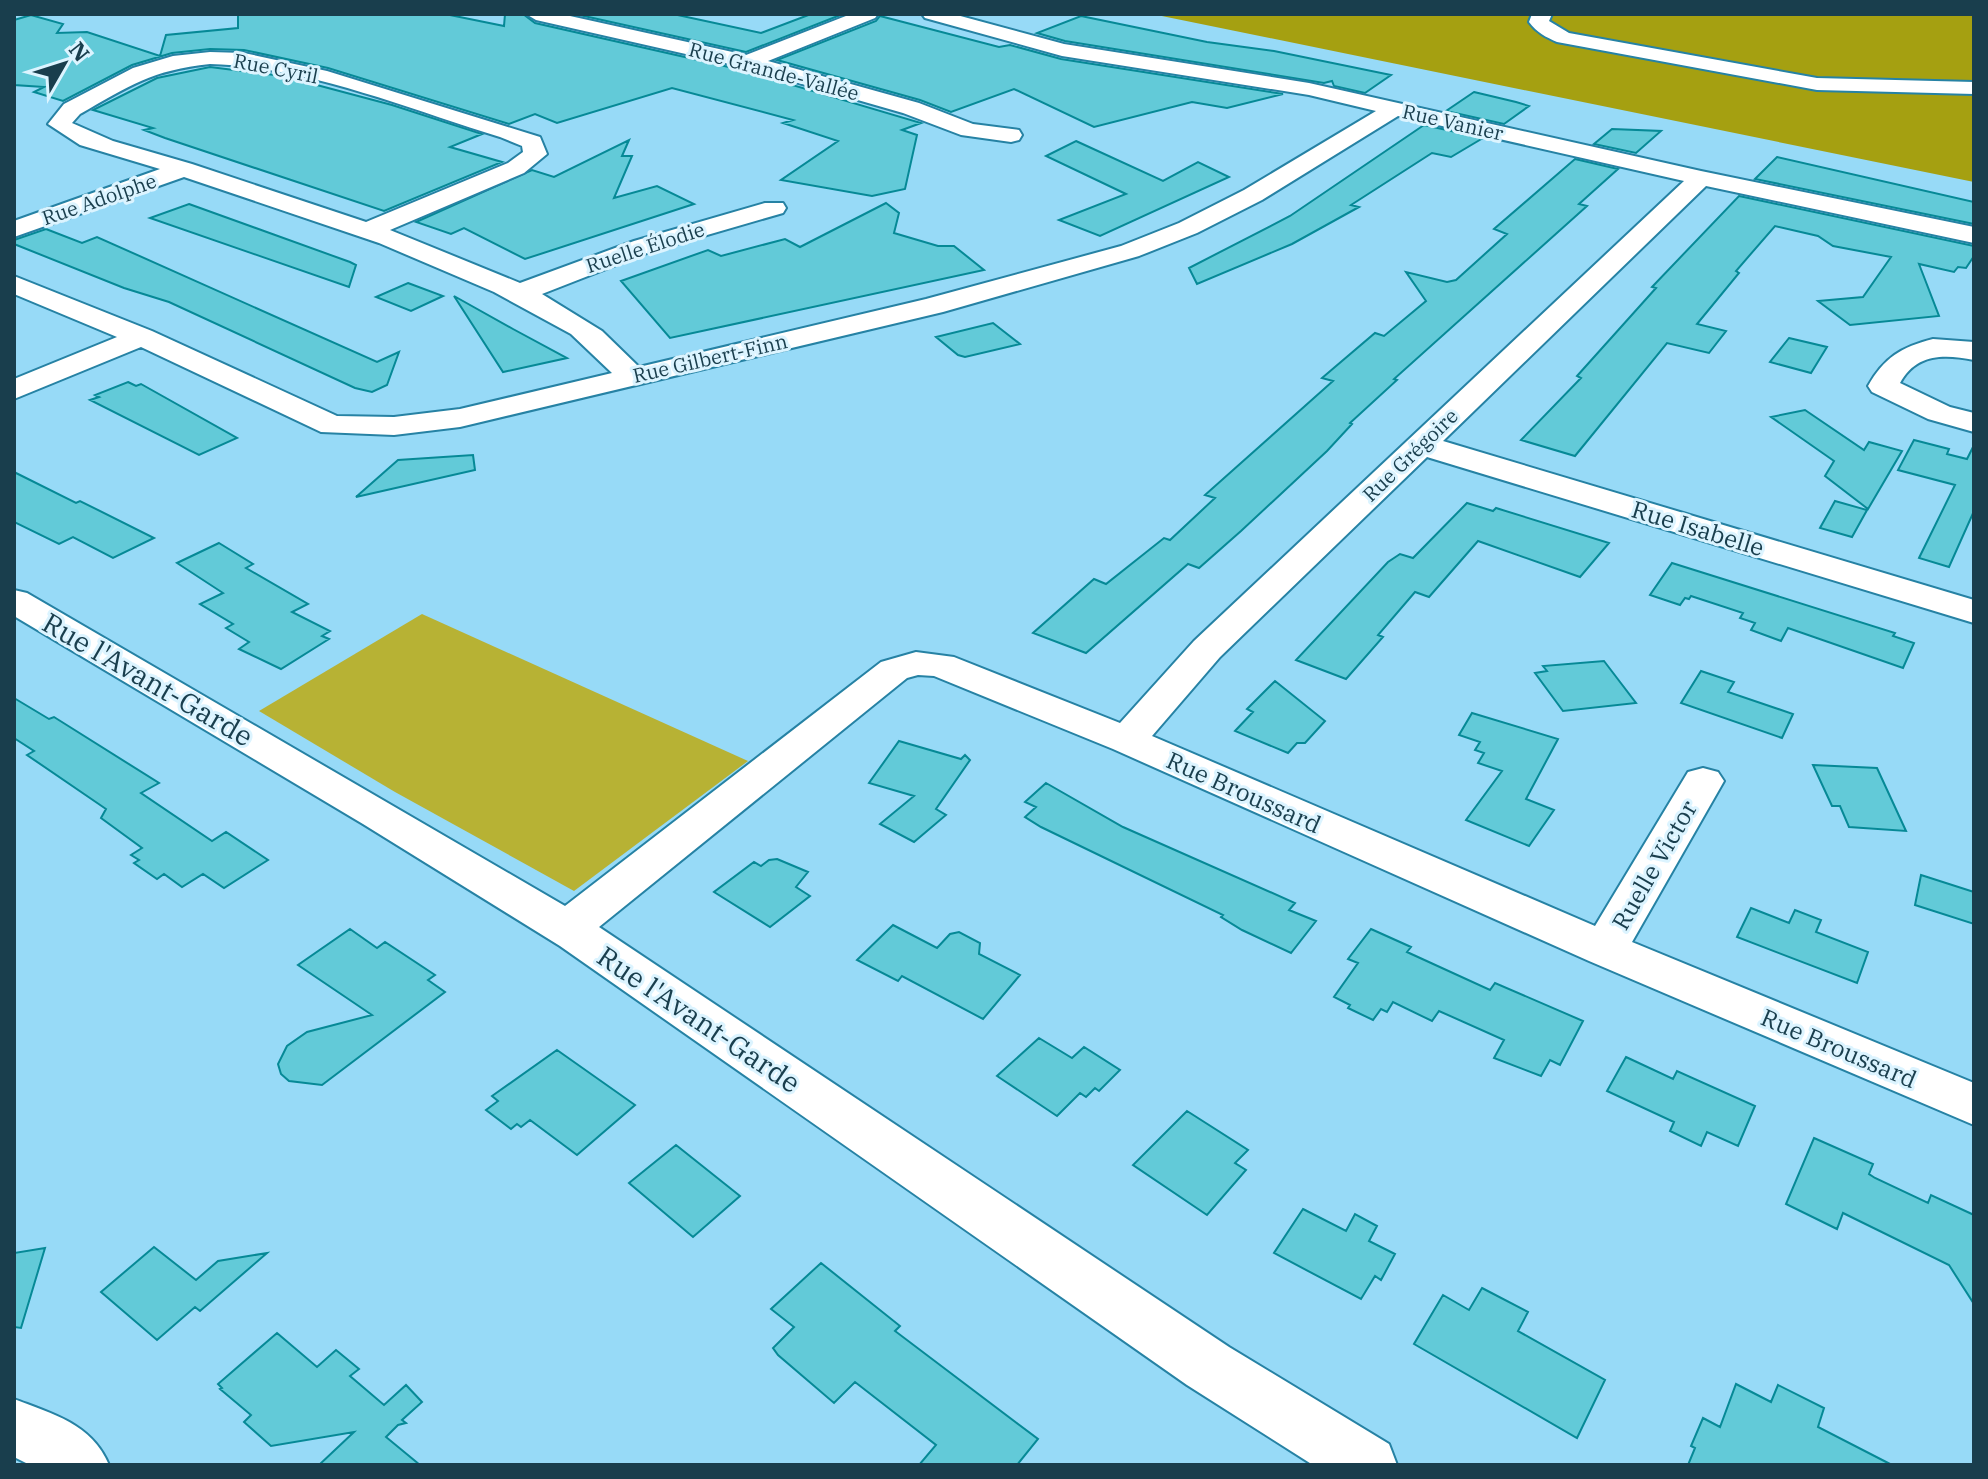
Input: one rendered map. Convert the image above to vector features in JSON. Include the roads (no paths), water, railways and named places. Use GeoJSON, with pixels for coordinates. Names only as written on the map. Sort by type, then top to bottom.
{"type":"FeatureCollection","features":[{"type":"Feature","properties":{"kind":"street","name":"Rue Grande-Vallée"},"geometry":{"type":"LineString","coordinates":[[536,14],[748,62],[911,108],[969,130],[1011,135]]}},
{"type":"Feature","properties":{"kind":"street"},"geometry":{"type":"LineString","coordinates":[[748,62],[868,14]]}},
{"type":"Feature","properties":{"kind":"street","name":"Rue Vanier"},"geometry":{"type":"LineString","coordinates":[[932,14],[1062,50],[1250,78],[1974,235]]}},
{"type":"Feature","properties":{"kind":"street"},"geometry":{"type":"LineString","coordinates":[[1542,14],[1539,22],[1547,30],[1564,38],[1778,78],[1860,87],[1974,88]]}},
{"type":"Feature","properties":{"kind":"street","name":"Rue Cyril"},"geometry":{"type":"LineString","coordinates":[[366,231],[516,168],[535,154],[532,142],[335,80],[244,59],[197,59],[140,72],[72,109],[59,124],[77,137],[184,169],[454,263],[561,316],[602,345],[632,377]]}},
{"type":"Feature","properties":{"kind":"street","name":"Rue Gilbert-Finn"},"geometry":{"type":"LineString","coordinates":[[14,284],[142,337],[332,425],[394,426],[460,418],[948,302],[1130,251],[1188,228],[1253,195],[1394,109]]}},
{"type":"Feature","properties":{"kind":"street","name":"Rue Adolphe"},"geometry":{"type":"LineString","coordinates":[[14,229],[184,169]]}},
{"type":"Feature","properties":{"kind":"street","name":"Rue Grégoire"},"geometry":{"type":"LineString","coordinates":[[1127,740],[1207,649],[1701,178]]}},
{"type":"Feature","properties":{"kind":"street","name":"Ruelle Élodie"},"geometry":{"type":"LineString","coordinates":[[519,293],[643,246],[774,208]]}},
{"type":"Feature","properties":{"kind":"street"},"geometry":{"type":"LineString","coordinates":[[14,390],[142,337]]}},
{"type":"Feature","properties":{"kind":"street"},"geometry":{"type":"LineString","coordinates":[[1974,351],[1926,347],[1891,368],[1883,386],[1939,413],[1974,423]]}},
{"type":"Feature","properties":{"kind":"street","name":"Rue Isabelle"},"geometry":{"type":"LineString","coordinates":[[1422,445],[1974,612]]}},
{"type":"Feature","properties":{"kind":"street","name":"Rue l'Avant-Garde"},"geometry":{"type":"LineString","coordinates":[[14,601],[378,814],[566,929],[1208,1366],[1367,1465]]}},
{"type":"Feature","properties":{"kind":"street","name":"Rue Broussard"},"geometry":{"type":"LineString","coordinates":[[566,929],[894,670],[928,663],[953,668],[1127,740],[1605,949],[1974,1105]]}},
{"type":"Feature","properties":{"kind":"street","name":"Ruelle Victor"},"geometry":{"type":"LineString","coordinates":[[1605,949],[1703,781]]}},
{"type":"Feature","properties":{"kind":"street"},"geometry":{"type":"LineString","coordinates":[[14,1427],[63,1450],[79,1465]]}}]}
